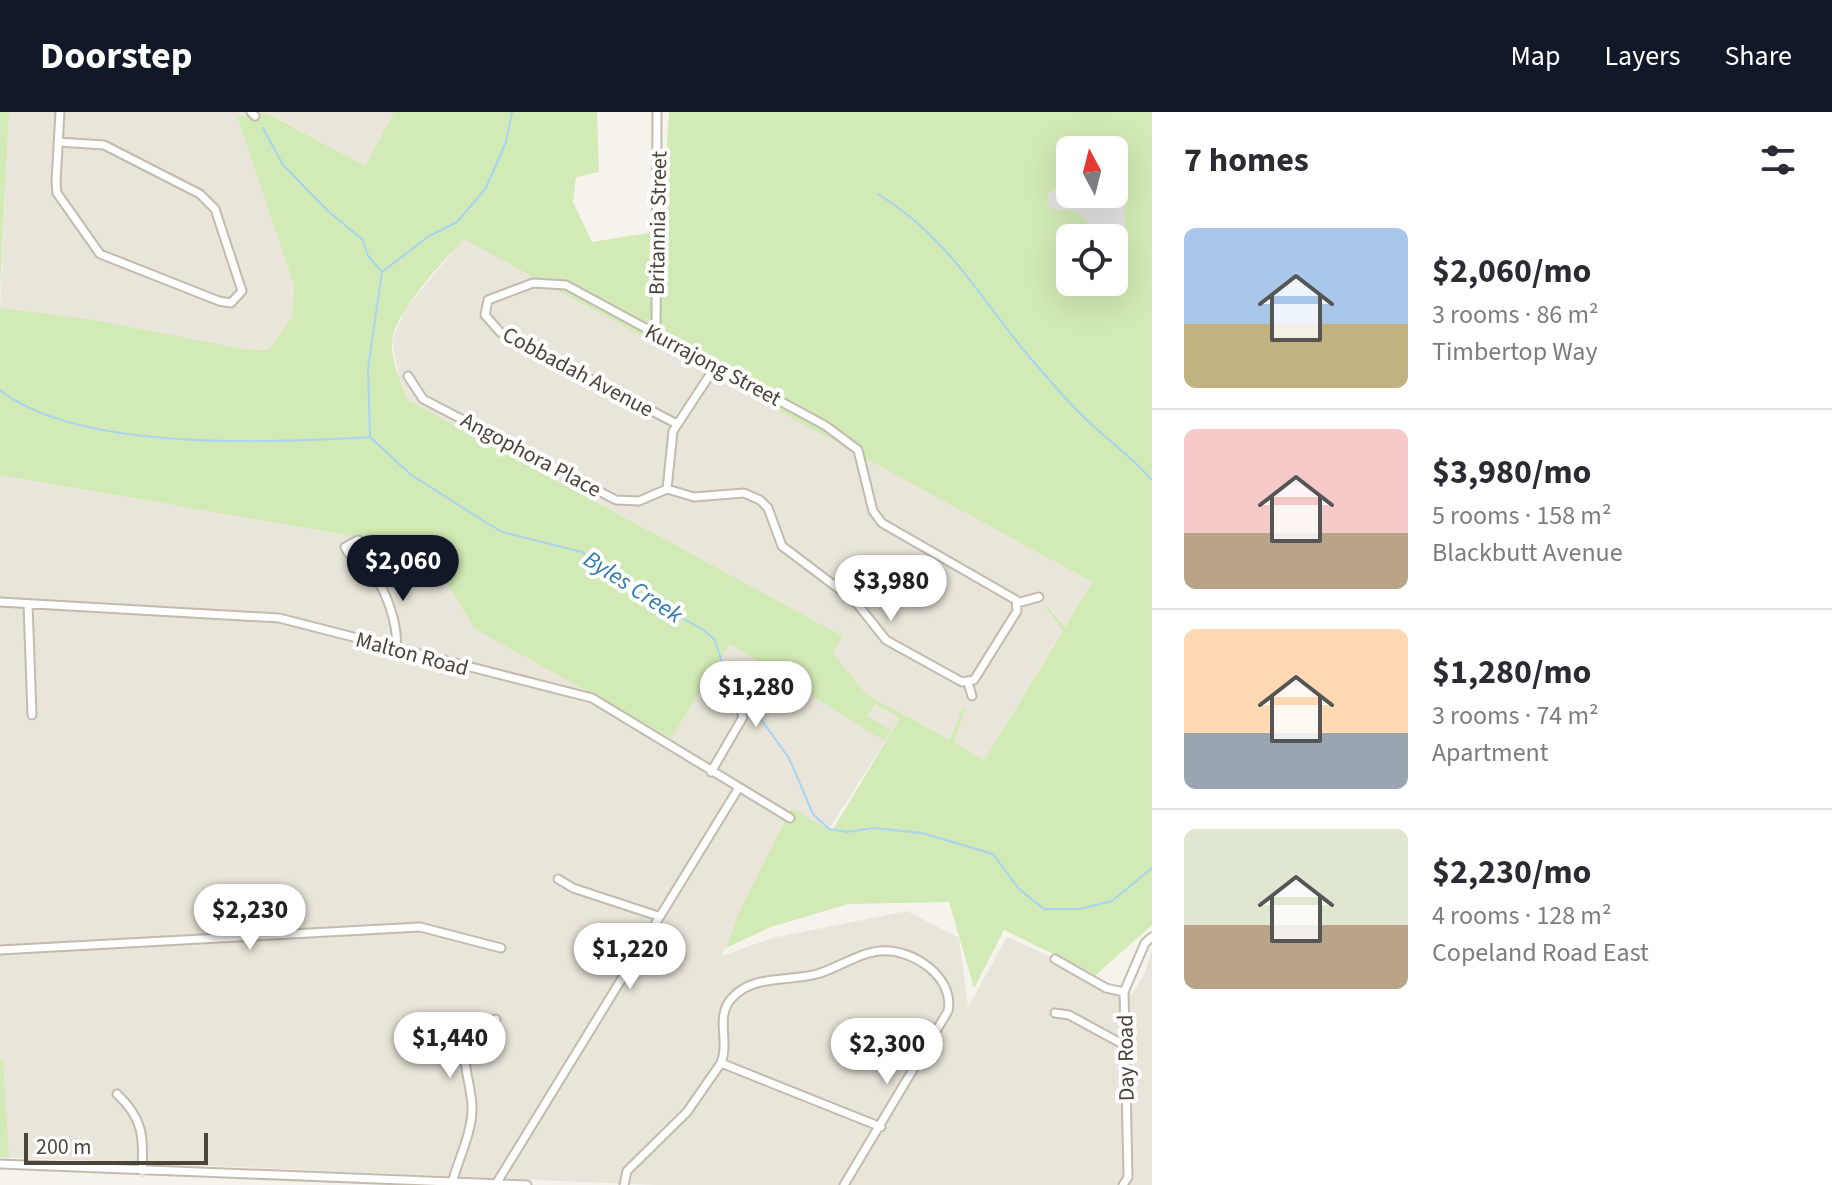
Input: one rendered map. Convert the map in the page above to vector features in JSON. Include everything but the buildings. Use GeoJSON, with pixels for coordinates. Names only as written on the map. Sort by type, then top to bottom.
{"type":"FeatureCollection","features":[{"type":"Feature","properties":{"kind":"street"},"geometry":{"type":"LineString","coordinates":[[58,142],[104,145],[200,194],[215,209],[242,291],[231,303],[219,301],[100,254],[57,193],[58,142],[60,112]]}},
{"type":"Feature","properties":{"kind":"street","name":"Britannia Street"},"geometry":{"type":"LineString","coordinates":[[656,335],[657,112]]}},
{"type":"Feature","properties":{"kind":"street","name":"Cobbadah Avenue"},"geometry":{"type":"LineString","coordinates":[[566,285],[533,283],[513,290],[488,300],[485,315],[500,332],[677,424]]}},
{"type":"Feature","properties":{"kind":"street","name":"Kurrajong Street"},"geometry":{"type":"LineString","coordinates":[[566,285],[826,426],[858,450],[873,511],[882,523],[1013,596],[1017,603]]}},
{"type":"Feature","properties":{"kind":"street"},"geometry":{"type":"LineString","coordinates":[[715,367],[673,431],[667,489],[694,497],[744,493],[760,500],[768,508],[782,546],[855,601],[886,640],[950,677],[968,683]]}},
{"type":"Feature","properties":{"kind":"street","name":"Angophora Place"},"geometry":{"type":"LineString","coordinates":[[408,376],[423,399],[616,500],[639,501],[667,489]]}},
{"type":"Feature","properties":{"kind":"street"},"geometry":{"type":"LineString","coordinates":[[396,650],[397,640],[384,593],[371,572],[348,555],[345,547],[358,540],[403,565],[417,567]]}},
{"type":"Feature","properties":{"kind":"street"},"geometry":{"type":"LineString","coordinates":[[968,683],[1017,611],[1017,603],[1039,597]]}},
{"type":"Feature","properties":{"kind":"street","name":"Malton Road"},"geometry":{"type":"LineString","coordinates":[[0,602],[279,618],[592,698],[790,818]]}},
{"type":"Feature","properties":{"kind":"street"},"geometry":{"type":"LineString","coordinates":[[28,604],[32,715]]}},
{"type":"Feature","properties":{"kind":"street"},"geometry":{"type":"LineString","coordinates":[[968,683],[972,696]]}},
{"type":"Feature","properties":{"kind":"street"},"geometry":{"type":"LineString","coordinates":[[711,772],[743,717],[740,708],[721,691]]}},
{"type":"Feature","properties":{"kind":"street"},"geometry":{"type":"LineString","coordinates":[[496,1184],[738,789]]}},
{"type":"Feature","properties":{"kind":"street"},"geometry":{"type":"LineString","coordinates":[[558,879],[573,888],[658,916]]}},
{"type":"Feature","properties":{"kind":"street"},"geometry":{"type":"LineString","coordinates":[[0,950],[411,927],[501,948]]}},
{"type":"Feature","properties":{"kind":"street","name":"Day Road"},"geometry":{"type":"LineString","coordinates":[[1123,1185],[1128,1177],[1124,992],[1145,943],[1152,937]]}},
{"type":"Feature","properties":{"kind":"street"},"geometry":{"type":"LineString","coordinates":[[624,1185],[627,1171],[687,1112],[721,1063],[725,1050],[725,1009],[732,998],[750,984],[818,974],[880,951],[896,953],[930,968],[946,987],[949,1003],[946,1016],[844,1185]]}},
{"type":"Feature","properties":{"kind":"street"},"geometry":{"type":"LineString","coordinates":[[1055,959],[1106,988],[1124,992]]}},
{"type":"Feature","properties":{"kind":"street"},"geometry":{"type":"LineString","coordinates":[[1055,1013],[1069,1015],[1126,1046]]}},
{"type":"Feature","properties":{"kind":"street"},"geometry":{"type":"LineString","coordinates":[[452,1183],[472,1112],[463,1058],[468,1035],[476,1024],[496,1019]]}},
{"type":"Feature","properties":{"kind":"street"},"geometry":{"type":"LineString","coordinates":[[433,1024],[460,1025],[468,1035]]}},
{"type":"Feature","properties":{"kind":"street"},"geometry":{"type":"LineString","coordinates":[[721,1063],[881,1127]]}},
{"type":"Feature","properties":{"kind":"street"},"geometry":{"type":"LineString","coordinates":[[117,1094],[135,1111],[142,1171]]}},
{"type":"Feature","properties":{"kind":"street"},"geometry":{"type":"LineString","coordinates":[[0,1164],[527,1185]]}},
{"type":"Feature","properties":{"kind":"shaded area"},"geometry":{"type":"Polygon","coordinates":[[[9,112],[394,112],[365,166],[268,113],[237,117],[294,285],[292,317],[270,350],[244,349],[0,308],[9,112]]]}},
{"type":"Feature","properties":{"kind":"shaded area"},"geometry":{"type":"Polygon","coordinates":[[[1056,189],[1056,208],[1124,208],[1125,224],[1089,224],[1076,211],[1052,209],[1047,204],[1048,194],[1056,189]]]}},
{"type":"Feature","properties":{"kind":"shaded area"},"geometry":{"type":"Polygon","coordinates":[[[464,238],[1092,582],[1065,627],[1047,604],[1063,630],[984,760],[954,742],[966,707],[963,706],[950,740],[903,714],[829,829],[790,808],[722,956],[772,938],[907,911],[959,938],[968,1007],[1007,937],[1132,994],[1145,973],[1152,949],[1152,1185],[656,1185],[0,1157],[0,475],[426,549],[476,629],[671,737],[730,644],[861,723],[875,703],[896,711],[866,694],[833,653],[843,636],[408,400],[399,378],[392,340],[406,308],[464,238]]]}},
{"type":"Feature","properties":{"kind":"green space"},"geometry":{"type":"Polygon","coordinates":[[[0,112],[9,112],[0,293],[0,112]]]}},
{"type":"Feature","properties":{"kind":"green space"},"geometry":{"type":"Polygon","coordinates":[[[394,112],[597,112],[599,172],[576,177],[573,202],[592,242],[661,231],[669,112],[1152,112],[1152,925],[1096,975],[1004,930],[974,988],[949,902],[848,904],[771,927],[726,948],[738,915],[791,808],[832,831],[900,718],[875,704],[867,716],[891,730],[884,741],[730,644],[671,738],[475,629],[426,549],[0,475],[0,308],[88,319],[244,349],[269,350],[292,317],[294,285],[237,117],[267,113],[365,166],[394,112]],[[464,239],[411,301],[395,328],[393,355],[408,400],[843,636],[833,653],[866,694],[950,740],[963,706],[966,707],[954,742],[984,760],[1063,631],[1046,604],[1065,627],[1092,582],[464,239]]]}},
{"type":"Feature","properties":{"kind":"green space"},"geometry":{"type":"Polygon","coordinates":[[[0,1059],[3,1059],[9,1158],[0,1157],[0,1059]]]}},
{"type":"Feature","properties":{"kind":"waterway"},"geometry":{"type":"LineString","coordinates":[[370,437],[368,369],[382,272],[429,236],[457,222],[486,188],[506,142],[512,112]]}},
{"type":"Feature","properties":{"kind":"waterway"},"geometry":{"type":"LineString","coordinates":[[263,128],[283,165],[328,211],[363,240],[368,256],[382,272]]}},
{"type":"Feature","properties":{"kind":"waterway"},"geometry":{"type":"LineString","coordinates":[[878,194],[928,232],[1063,396],[1152,480]]}},
{"type":"Feature","properties":{"kind":"waterway","name":"Byles Creek"},"geometry":{"type":"LineString","coordinates":[[0,390],[34,410],[77,424],[126,434],[231,441],[370,437],[410,474],[502,532],[582,552],[610,577],[705,631],[715,640],[731,691],[757,714],[789,758],[813,814],[829,829],[847,832],[873,828],[922,833],[993,854],[1019,889],[1044,909],[1080,909],[1112,901],[1152,868]]}}]}
